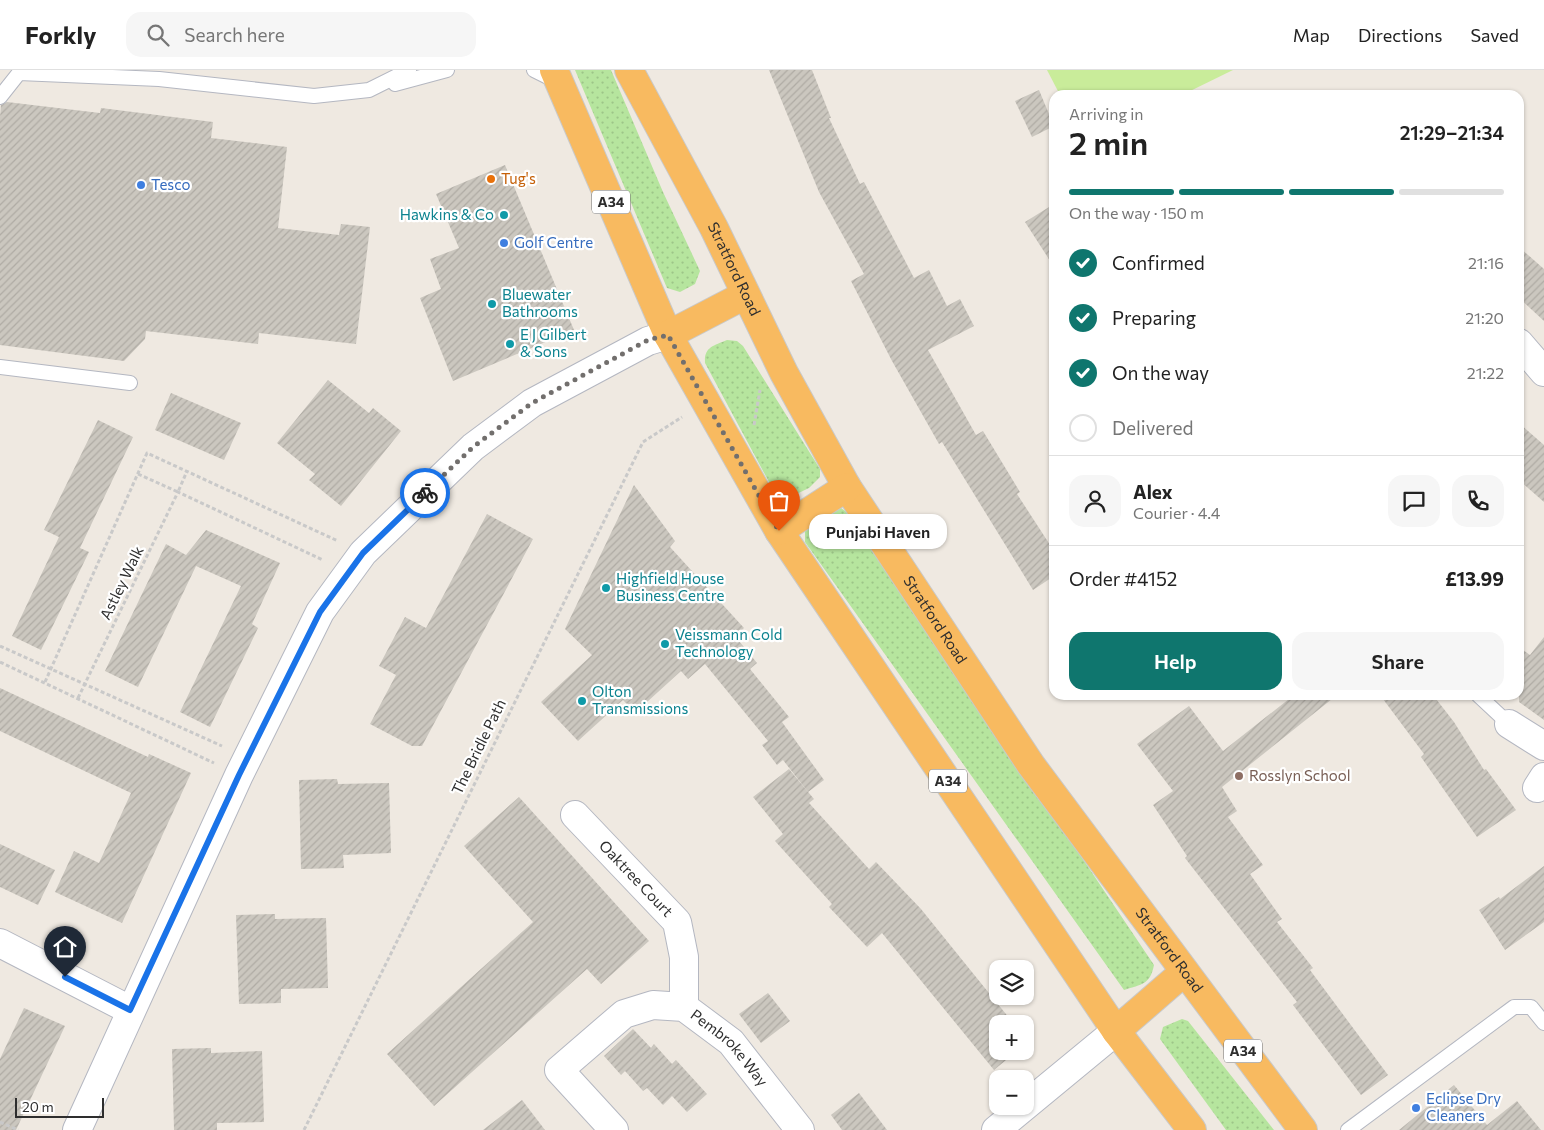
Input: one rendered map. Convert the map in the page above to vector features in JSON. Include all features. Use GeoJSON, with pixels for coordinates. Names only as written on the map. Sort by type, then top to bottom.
{"type":"FeatureCollection","features":[{"type":"Feature","properties":{"kind":"highway","name":"Stratford Road"},"geometry":{"type":"LineString","coordinates":[[629,70],[714,228],[784,373],[847,487],[1031,765],[1303,1130]]}},
{"type":"Feature","properties":{"kind":"highway","name":"A34"},"geometry":{"type":"LineString","coordinates":[[557,76],[668,335],[779,531],[1116,1031],[1192,1130]]}},
{"type":"Feature","properties":{"kind":"highway"},"geometry":{"type":"LineString","coordinates":[[668,335],[745,295]]}},
{"type":"Feature","properties":{"kind":"highway"},"geometry":{"type":"LineString","coordinates":[[779,531],[847,487]]}},
{"type":"Feature","properties":{"kind":"highway"},"geometry":{"type":"LineString","coordinates":[[1116,1031],[1184,972]]}},
{"type":"Feature","properties":{"kind":"street"},"geometry":{"type":"LineString","coordinates":[[77,1130],[130,1010],[243,766],[320,612],[356,563],[473,447],[532,403],[648,340],[668,335]]}},
{"type":"Feature","properties":{"kind":"street"},"geometry":{"type":"LineString","coordinates":[[1509,724],[1544,746]]}},
{"type":"Feature","properties":{"kind":"street","name":"Oaktree Court"},"geometry":{"type":"LineString","coordinates":[[575,815],[678,922],[684,957],[684,1007]]}},
{"type":"Feature","properties":{"kind":"street"},"geometry":{"type":"LineString","coordinates":[[0,943],[130,1010]]}},
{"type":"Feature","properties":{"kind":"street","name":"Pembroke Way"},"geometry":{"type":"LineString","coordinates":[[614,1130],[560,1070],[624,1014],[653,1005],[684,1007],[731,1042],[800,1130]]}},
{"type":"Feature","properties":{"kind":"street"},"geometry":{"type":"LineString","coordinates":[[996,1130],[1116,1031]]}},
{"type":"Feature","properties":{"kind":"lane"},"geometry":{"type":"LineString","coordinates":[[369,90],[409,70]]}},
{"type":"Feature","properties":{"kind":"lane"},"geometry":{"type":"LineString","coordinates":[[0,97],[19,73],[159,79],[314,96],[369,90],[447,70]]}},
{"type":"Feature","properties":{"kind":"lane"},"geometry":{"type":"LineString","coordinates":[[534,70],[557,76]]}},
{"type":"Feature","properties":{"kind":"lane"},"geometry":{"type":"LineString","coordinates":[[0,367],[130,383]]}},
{"type":"Feature","properties":{"kind":"lane"},"geometry":{"type":"LineString","coordinates":[[1483,700],[1509,724]]}},
{"type":"Feature","properties":{"kind":"lane"},"geometry":{"type":"LineString","coordinates":[[1348,1130],[1514,1007],[1531,1006],[1544,1023]]}},
{"type":"Feature","properties":{"kind":"path"},"geometry":{"type":"LineString","coordinates":[[731,447],[752,436],[761,385],[784,373]]}},
{"type":"Feature","properties":{"kind":"path","name":"The Bridle Path"},"geometry":{"type":"LineString","coordinates":[[304,1130],[643,442],[706,402]]}},
{"type":"Feature","properties":{"kind":"path","name":"Astley Walk"},"geometry":{"type":"LineString","coordinates":[[45,682],[147,453],[187,472],[356,563]]}},
{"type":"Feature","properties":{"kind":"path","name":"Astley Walk"},"geometry":{"type":"LineString","coordinates":[[78,698],[187,472]]}},
{"type":"Feature","properties":{"kind":"path"},"geometry":{"type":"LineString","coordinates":[[138,474],[178,492],[356,563]]}},
{"type":"Feature","properties":{"kind":"path"},"geometry":{"type":"LineString","coordinates":[[0,646],[85,685],[243,766]]}},
{"type":"Feature","properties":{"kind":"path"},"geometry":{"type":"LineString","coordinates":[[0,662],[78,698],[243,766]]}},
{"type":"Feature","properties":{"kind":"path"},"geometry":{"type":"LineString","coordinates":[[0,1122],[18,1130]]}},
{"type":"Feature","properties":{"kind":"green space"},"geometry":{"type":"Polygon","coordinates":[[[575,70],[611,70],[663,192],[700,271],[695,284],[680,292],[667,288],[575,70]]]}},
{"type":"Feature","properties":{"kind":"green space"},"geometry":{"type":"Polygon","coordinates":[[[1047,70],[1233,70],[1192,90],[1057,90],[1047,70]]]}},
{"type":"Feature","properties":{"kind":"green space"},"geometry":{"type":"Polygon","coordinates":[[[727,340],[737,341],[743,346],[820,469],[820,477],[809,488],[788,498],[776,495],[705,363],[708,350],[727,340]]]}},
{"type":"Feature","properties":{"kind":"green space"},"geometry":{"type":"Polygon","coordinates":[[[841,508],[853,517],[1154,965],[1150,976],[1144,983],[1124,990],[805,542],[805,528],[824,513],[841,508]]]}},
{"type":"Feature","properties":{"kind":"green space"},"geometry":{"type":"Polygon","coordinates":[[[1182,1019],[1188,1021],[1274,1130],[1226,1130],[1160,1039],[1163,1027],[1182,1019]]]}},
{"type":"Feature","properties":{"kind":"building"},"geometry":{"type":"Polygon","coordinates":[[[769,70],[812,70],[831,118],[829,118],[860,184],[864,182],[914,278],[929,270],[947,306],[960,299],[974,326],[928,350],[976,435],[983,431],[1020,492],[1017,494],[1049,543],[1049,579],[1033,590],[942,442],[939,444],[892,361],[851,281],[864,274],[819,192],[769,70]]]}},
{"type":"Feature","properties":{"kind":"building"},"geometry":{"type":"Polygon","coordinates":[[[1039,90],[1049,114],[1049,128],[1032,137],[1015,101],[1039,90]]]}},
{"type":"Feature","properties":{"kind":"building","name":"Tesco"},"geometry":{"type":"Polygon","coordinates":[[[7,102],[100,113],[101,108],[213,122],[211,138],[287,147],[278,228],[339,235],[341,224],[370,227],[356,344],[259,333],[258,344],[146,331],[145,339],[124,361],[0,345],[0,117],[1,105],[7,102]]]}},
{"type":"Feature","properties":{"kind":"building"},"geometry":{"type":"Polygon","coordinates":[[[505,165],[574,330],[453,381],[420,298],[441,289],[430,259],[459,248],[436,194],[505,165]]]}},
{"type":"Feature","properties":{"kind":"building"},"geometry":{"type":"Polygon","coordinates":[[[1049,207],[1049,259],[1025,222],[1049,207]]]}},
{"type":"Feature","properties":{"kind":"building"},"geometry":{"type":"Polygon","coordinates":[[[1524,251],[1544,269],[1544,321],[1524,303],[1524,251]]]}},
{"type":"Feature","properties":{"kind":"building"},"geometry":{"type":"Polygon","coordinates":[[[328,380],[369,413],[373,408],[401,431],[341,506],[309,480],[315,474],[277,443],[328,380]]]}},
{"type":"Feature","properties":{"kind":"building"},"geometry":{"type":"Polygon","coordinates":[[[171,393],[241,423],[224,460],[155,430],[171,393]]]}},
{"type":"Feature","properties":{"kind":"building"},"geometry":{"type":"Polygon","coordinates":[[[98,420],[133,437],[80,548],[89,552],[41,650],[12,636],[59,537],[44,530],[98,420]]]}},
{"type":"Feature","properties":{"kind":"building"},"geometry":{"type":"Polygon","coordinates":[[[1524,427],[1544,445],[1544,502],[1524,484],[1524,427]]]}},
{"type":"Feature","properties":{"kind":"building"},"geometry":{"type":"Polygon","coordinates":[[[634,485],[675,541],[670,547],[744,628],[735,636],[757,663],[750,669],[789,717],[782,722],[824,780],[808,792],[783,760],[777,765],[762,745],[768,741],[705,664],[688,679],[681,671],[635,713],[623,700],[578,741],[541,702],[592,655],[565,629],[634,485]]]}},
{"type":"Feature","properties":{"kind":"building"},"geometry":{"type":"Polygon","coordinates":[[[487,514],[533,539],[422,746],[412,746],[370,724],[396,675],[379,666],[405,617],[426,628],[487,514]]]}},
{"type":"Feature","properties":{"kind":"building"},"geometry":{"type":"Polygon","coordinates":[[[206,530],[280,563],[252,624],[258,628],[210,727],[180,712],[241,586],[196,566],[138,687],[105,671],[166,544],[186,555],[206,530]]]}},
{"type":"Feature","properties":{"kind":"building"},"geometry":{"type":"Polygon","coordinates":[[[1544,637],[1544,720],[1519,702],[1519,700],[1524,700],[1524,651],[1530,655],[1544,637]]]}},
{"type":"Feature","properties":{"kind":"building"},"geometry":{"type":"Polygon","coordinates":[[[0,688],[148,757],[149,754],[191,773],[122,923],[55,892],[74,851],[99,863],[131,793],[0,731],[0,688]]]}},
{"type":"Feature","properties":{"kind":"building"},"geometry":{"type":"Polygon","coordinates":[[[1288,700],[1331,700],[1222,787],[1237,811],[1228,817],[1263,865],[1250,874],[1282,919],[1277,922],[1313,968],[1310,970],[1388,1075],[1361,1095],[1293,1005],[1297,1002],[1185,858],[1187,856],[1153,805],[1173,791],[1137,744],[1189,706],[1223,751],[1288,700]]]}},
{"type":"Feature","properties":{"kind":"building"},"geometry":{"type":"Polygon","coordinates":[[[1384,700],[1437,700],[1454,722],[1484,770],[1486,769],[1516,810],[1477,837],[1421,757],[1424,754],[1384,700]]]}},
{"type":"Feature","properties":{"kind":"building"},"geometry":{"type":"Polygon","coordinates":[[[789,769],[814,799],[809,803],[869,869],[876,862],[921,909],[989,993],[989,1005],[999,1005],[1007,1015],[989,1015],[989,1060],[1006,1060],[994,1070],[882,933],[867,947],[829,907],[832,904],[775,841],[783,834],[753,797],[789,769]]]}},
{"type":"Feature","properties":{"kind":"building"},"geometry":{"type":"Polygon","coordinates":[[[337,779],[338,784],[389,783],[391,853],[343,855],[344,868],[301,869],[299,780],[337,779]]]}},
{"type":"Feature","properties":{"kind":"building"},"geometry":{"type":"Polygon","coordinates":[[[519,797],[649,941],[601,984],[587,969],[434,1106],[387,1054],[533,922],[464,846],[519,797]]]}},
{"type":"Feature","properties":{"kind":"building"},"geometry":{"type":"Polygon","coordinates":[[[0,844],[55,870],[38,905],[0,887],[0,844]]]}},
{"type":"Feature","properties":{"kind":"building"},"geometry":{"type":"Polygon","coordinates":[[[1544,866],[1544,922],[1505,950],[1479,910],[1499,897],[1500,899],[1544,866]]]}},
{"type":"Feature","properties":{"kind":"building"},"geometry":{"type":"Polygon","coordinates":[[[275,914],[275,919],[326,918],[328,988],[281,989],[281,1003],[239,1004],[236,915],[275,914]]]}},
{"type":"Feature","properties":{"kind":"building"},"geometry":{"type":"Polygon","coordinates":[[[768,993],[790,1021],[761,1043],[739,1014],[768,993]]]}},
{"type":"Feature","properties":{"kind":"building"},"geometry":{"type":"Polygon","coordinates":[[[24,1008],[65,1026],[16,1130],[0,1130],[0,1059],[24,1008]]]}},
{"type":"Feature","properties":{"kind":"building"},"geometry":{"type":"Polygon","coordinates":[[[633,1029],[651,1048],[654,1044],[672,1064],[676,1060],[707,1094],[687,1112],[672,1096],[663,1105],[647,1088],[643,1091],[625,1071],[621,1075],[604,1056],[633,1029]]]}},
{"type":"Feature","properties":{"kind":"building"},"geometry":{"type":"Polygon","coordinates":[[[211,1048],[211,1053],[262,1051],[264,1122],[217,1123],[217,1130],[174,1130],[172,1049],[211,1048]]]}},
{"type":"Feature","properties":{"kind":"building"},"geometry":{"type":"Polygon","coordinates":[[[1454,1085],[1487,1125],[1517,1101],[1541,1130],[1399,1130],[1454,1085]]]}},
{"type":"Feature","properties":{"kind":"building"},"geometry":{"type":"Polygon","coordinates":[[[859,1093],[887,1130],[842,1130],[831,1115],[859,1093]]]}},
{"type":"Feature","properties":{"kind":"building"},"geometry":{"type":"Polygon","coordinates":[[[522,1100],[545,1130],[483,1130],[522,1100]]]}},
{"type":"Feature","properties":{"kind":"way so far"},"geometry":{"type":"LineString","coordinates":[[425,493],[473,447],[532,403],[648,340],[668,335],[779,531]]}},
{"type":"Feature","properties":{"kind":"place","name":"Tug's"},"geometry":{"type":"Point","coordinates":[491,179]}},
{"type":"Feature","properties":{"kind":"place","name":"Tesco"},"geometry":{"type":"Point","coordinates":[141,185]}},
{"type":"Feature","properties":{"kind":"place","name":"Hawkins & Co"},"geometry":{"type":"Point","coordinates":[504,215]}},
{"type":"Feature","properties":{"kind":"place","name":"Golf Centre"},"geometry":{"type":"Point","coordinates":[504,243]}},
{"type":"Feature","properties":{"kind":"place","name":"Bluewater Bathrooms"},"geometry":{"type":"Point","coordinates":[492,304]}},
{"type":"Feature","properties":{"kind":"place","name":"E J Gilbert & Sons"},"geometry":{"type":"Point","coordinates":[510,344]}},
{"type":"Feature","properties":{"kind":"place","name":"Punjabi Haven"},"geometry":{"type":"Point","coordinates":[779,531]}},
{"type":"Feature","properties":{"kind":"place","name":"Highfield House Business Centre"},"geometry":{"type":"Point","coordinates":[606,588]}},
{"type":"Feature","properties":{"kind":"place","name":"Veissmann Cold Technology"},"geometry":{"type":"Point","coordinates":[665,644]}},
{"type":"Feature","properties":{"kind":"place","name":"Olton Transmissions"},"geometry":{"type":"Point","coordinates":[582,701]}},
{"type":"Feature","properties":{"kind":"place","name":"Rosslyn School"},"geometry":{"type":"Point","coordinates":[1239,776]}},
{"type":"Feature","properties":{"kind":"place","name":"Eclipse Dry Cleaners"},"geometry":{"type":"Point","coordinates":[1416,1108]}},
{"type":"Feature","properties":{"kind":"route"},"geometry":{"type":"LineString","coordinates":[[65,977],[130,1010],[239,775],[320,612],[363,553],[425,493]]}}]}
